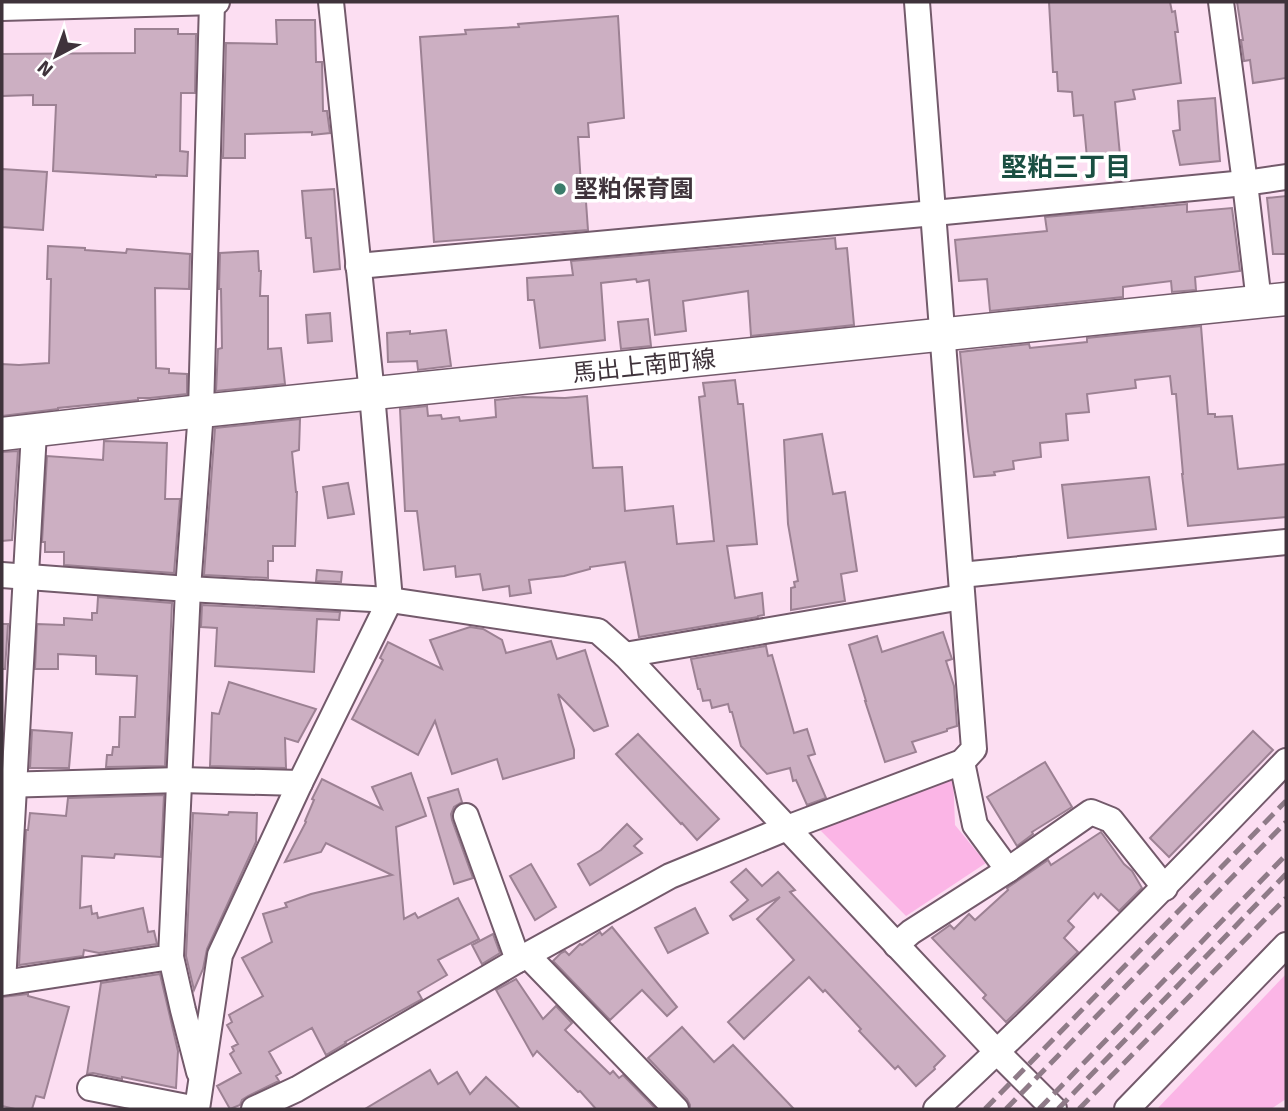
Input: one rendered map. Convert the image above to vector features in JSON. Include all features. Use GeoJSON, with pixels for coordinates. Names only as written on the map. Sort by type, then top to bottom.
{"type":"FeatureCollection","features":[{"type":"Feature","properties":{"kind":"main road","name":"馬出上南町線"},"geometry":{"type":"LineString","coordinates":[[2,434],[1273,300]]}},
{"type":"Feature","properties":{"kind":"street"},"geometry":{"type":"LineString","coordinates":[[2,8],[214,2],[201,411],[188,589],[171,957],[201,1081]]}},
{"type":"Feature","properties":{"kind":"street"},"geometry":{"type":"LineString","coordinates":[[90,1088],[197,1109],[220,955],[300,783],[390,600],[372,394],[331,2]]}},
{"type":"Feature","properties":{"kind":"street"},"geometry":{"type":"LineString","coordinates":[[254,1109],[296,1099],[523,957],[670,876],[787,828],[962,762],[974,749],[917,2]]}},
{"type":"Feature","properties":{"kind":"street"},"geometry":{"type":"LineString","coordinates":[[1221,2],[1245,183],[1273,300]]}},
{"type":"Feature","properties":{"kind":"street"},"geometry":{"type":"LineString","coordinates":[[358,266],[934,213],[1286,177]]}},
{"type":"Feature","properties":{"kind":"street"},"geometry":{"type":"LineString","coordinates":[[34,432],[13,576],[3,983],[171,957]]}},
{"type":"Feature","properties":{"kind":"street"},"geometry":{"type":"LineString","coordinates":[[625,655],[961,586],[1286,542]]}},
{"type":"Feature","properties":{"kind":"street"},"geometry":{"type":"LineString","coordinates":[[13,576],[390,600],[598,631],[625,655],[998,1053],[1054,1109]]}},
{"type":"Feature","properties":{"kind":"street"},"geometry":{"type":"LineString","coordinates":[[936,1109],[998,1053],[1165,888],[1286,761]]}},
{"type":"Feature","properties":{"kind":"street"},"geometry":{"type":"LineString","coordinates":[[962,762],[975,825],[1007,870]]}},
{"type":"Feature","properties":{"kind":"street"},"geometry":{"type":"LineString","coordinates":[[8,785],[180,780],[300,783]]}},
{"type":"Feature","properties":{"kind":"street"},"geometry":{"type":"LineString","coordinates":[[896,945],[911,932],[1091,812],[1111,820],[1165,888]]}},
{"type":"Feature","properties":{"kind":"street"},"geometry":{"type":"LineString","coordinates":[[466,816],[523,957],[676,1109]]}},
{"type":"Feature","properties":{"kind":"street"},"geometry":{"type":"LineString","coordinates":[[1127,1109],[1286,945]]}},
{"type":"Feature","properties":{"kind":"shaded area"},"geometry":{"type":"Polygon","coordinates":[[[953,774],[955,825],[986,863],[906,916],[818,828],[953,774]]]}},
{"type":"Feature","properties":{"kind":"shaded area"},"geometry":{"type":"Polygon","coordinates":[[[1286,974],[1286,1099],[1271,1109],[1157,1109],[1286,974]]]}},
{"type":"Feature","properties":{"kind":"building"},"geometry":{"type":"Polygon","coordinates":[[[1049,2],[1170,2],[1172,12],[1175,11],[1181,83],[1133,90],[1135,99],[1115,102],[1120,155],[1087,158],[1083,115],[1074,116],[1072,92],[1058,91],[1057,72],[1053,72],[1049,2]]]}},
{"type":"Feature","properties":{"kind":"building"},"geometry":{"type":"Polygon","coordinates":[[[1237,2],[1286,2],[1286,78],[1253,83],[1250,60],[1244,61],[1237,2]]]}},
{"type":"Feature","properties":{"kind":"building"},"geometry":{"type":"Polygon","coordinates":[[[618,16],[624,118],[588,123],[589,137],[578,137],[582,202],[586,202],[588,230],[434,242],[420,37],[466,34],[465,30],[519,27],[518,24],[618,16]]]}},
{"type":"Feature","properties":{"kind":"building"},"geometry":{"type":"Polygon","coordinates":[[[276,20],[315,20],[316,62],[322,62],[323,111],[327,111],[330,133],[245,134],[245,158],[223,158],[226,43],[277,44],[276,20]]]}},
{"type":"Feature","properties":{"kind":"building"},"geometry":{"type":"Polygon","coordinates":[[[135,29],[178,29],[178,34],[196,34],[195,93],[181,93],[180,151],[188,152],[187,176],[156,177],[53,171],[56,105],[33,105],[33,95],[2,96],[2,54],[135,53],[135,29]]]}},
{"type":"Feature","properties":{"kind":"building"},"geometry":{"type":"Polygon","coordinates":[[[1215,98],[1220,161],[1180,165],[1173,131],[1180,130],[1178,101],[1215,98]]]}},
{"type":"Feature","properties":{"kind":"building"},"geometry":{"type":"Polygon","coordinates":[[[2,169],[47,172],[43,230],[2,227],[2,169]]]}},
{"type":"Feature","properties":{"kind":"building"},"geometry":{"type":"Polygon","coordinates":[[[334,189],[340,269],[314,272],[311,238],[306,238],[302,191],[334,189]]]}},
{"type":"Feature","properties":{"kind":"building"},"geometry":{"type":"Polygon","coordinates":[[[1286,196],[1286,254],[1273,254],[1267,198],[1286,196]]]}},
{"type":"Feature","properties":{"kind":"building"},"geometry":{"type":"Polygon","coordinates":[[[1187,204],[1187,212],[1232,208],[1240,271],[1195,277],[1196,290],[1172,292],[1171,281],[1123,287],[1123,297],[990,311],[987,279],[959,281],[955,240],[1047,231],[1045,217],[1187,204]]]}},
{"type":"Feature","properties":{"kind":"building"},"geometry":{"type":"Polygon","coordinates":[[[835,238],[836,249],[847,248],[854,325],[751,336],[748,291],[683,301],[686,331],[655,335],[649,280],[637,282],[636,279],[601,283],[605,340],[540,348],[534,300],[528,300],[527,278],[573,275],[571,261],[835,238]]]}},
{"type":"Feature","properties":{"kind":"building"},"geometry":{"type":"Polygon","coordinates":[[[48,246],[126,253],[127,249],[190,254],[189,289],[155,288],[156,368],[169,369],[169,373],[187,374],[187,394],[2,416],[2,364],[49,363],[51,279],[47,279],[48,246]]]}},
{"type":"Feature","properties":{"kind":"building"},"geometry":{"type":"Polygon","coordinates":[[[258,251],[261,271],[260,296],[268,296],[268,349],[281,348],[285,384],[216,391],[218,349],[222,348],[220,253],[258,251]]]}},
{"type":"Feature","properties":{"kind":"building"},"geometry":{"type":"Polygon","coordinates":[[[330,313],[332,341],[308,343],[306,315],[330,313]]]}},
{"type":"Feature","properties":{"kind":"building"},"geometry":{"type":"Polygon","coordinates":[[[648,319],[651,346],[621,349],[618,322],[648,319]]]}},
{"type":"Feature","properties":{"kind":"building"},"geometry":{"type":"Polygon","coordinates":[[[1201,326],[1208,414],[1215,414],[1215,417],[1232,416],[1238,469],[1286,464],[1286,517],[1188,526],[1176,394],[1172,394],[1170,376],[1135,380],[1136,388],[1087,394],[1089,412],[1066,414],[1068,440],[1040,443],[1041,457],[1013,461],[1014,469],[994,472],[995,475],[974,477],[960,352],[1029,344],[1030,348],[1087,342],[1087,338],[1201,326]]]}},
{"type":"Feature","properties":{"kind":"building"},"geometry":{"type":"Polygon","coordinates":[[[446,330],[451,366],[418,370],[417,361],[388,362],[387,333],[410,331],[410,334],[446,330]]]}},
{"type":"Feature","properties":{"kind":"building"},"geometry":{"type":"Polygon","coordinates":[[[735,380],[738,404],[743,404],[757,544],[727,546],[735,598],[762,593],[764,615],[639,637],[625,562],[590,567],[564,576],[529,580],[531,593],[510,596],[509,586],[483,590],[480,574],[456,577],[455,566],[424,570],[417,511],[405,511],[400,409],[427,406],[428,416],[441,415],[442,419],[459,417],[460,421],[496,417],[495,400],[587,396],[593,468],[622,467],[625,511],[673,506],[677,544],[714,541],[699,397],[705,396],[703,383],[735,380]]]}},
{"type":"Feature","properties":{"kind":"building"},"geometry":{"type":"Polygon","coordinates":[[[300,419],[299,450],[292,452],[297,492],[295,546],[273,546],[273,561],[268,561],[268,578],[204,575],[215,428],[300,419]]]}},
{"type":"Feature","properties":{"kind":"building"},"geometry":{"type":"Polygon","coordinates":[[[822,434],[833,494],[845,492],[857,571],[841,574],[845,601],[791,610],[791,588],[795,587],[794,582],[798,581],[788,524],[784,440],[822,434]]]}},
{"type":"Feature","properties":{"kind":"building"},"geometry":{"type":"Polygon","coordinates":[[[104,441],[167,443],[165,499],[180,499],[174,573],[64,565],[64,552],[45,552],[45,542],[42,542],[47,456],[103,460],[104,441]]]}},
{"type":"Feature","properties":{"kind":"building"},"geometry":{"type":"Polygon","coordinates":[[[18,451],[12,540],[2,541],[2,452],[18,451]]]}},
{"type":"Feature","properties":{"kind":"building"},"geometry":{"type":"Polygon","coordinates":[[[1149,477],[1156,529],[1068,538],[1062,485],[1149,477]]]}},
{"type":"Feature","properties":{"kind":"building"},"geometry":{"type":"Polygon","coordinates":[[[348,483],[354,514],[328,518],[323,487],[348,483]]]}},
{"type":"Feature","properties":{"kind":"building"},"geometry":{"type":"Polygon","coordinates":[[[317,570],[342,572],[341,582],[316,581],[317,570]]]}},
{"type":"Feature","properties":{"kind":"building"},"geometry":{"type":"Polygon","coordinates":[[[98,597],[172,603],[165,766],[106,767],[107,755],[112,755],[113,747],[119,747],[120,717],[135,717],[137,676],[96,674],[96,656],[58,654],[58,669],[35,669],[37,624],[64,625],[64,618],[92,620],[92,613],[97,613],[98,597]]]}},
{"type":"Feature","properties":{"kind":"building"},"geometry":{"type":"Polygon","coordinates":[[[202,605],[340,612],[339,620],[317,619],[314,672],[215,666],[217,628],[201,627],[202,605]]]}},
{"type":"Feature","properties":{"kind":"building"},"geometry":{"type":"Polygon","coordinates":[[[2,624],[8,624],[5,669],[2,669],[2,624]]]}},
{"type":"Feature","properties":{"kind":"building"},"geometry":{"type":"Polygon","coordinates":[[[470,627],[483,629],[502,640],[506,653],[551,641],[557,659],[585,650],[608,726],[594,731],[558,694],[574,758],[503,779],[497,759],[452,774],[435,721],[418,755],[352,719],[383,660],[380,658],[388,642],[442,669],[430,640],[470,627]]]}},
{"type":"Feature","properties":{"kind":"building"},"geometry":{"type":"Polygon","coordinates":[[[943,632],[952,659],[946,661],[954,686],[957,726],[912,742],[916,752],[885,762],[849,645],[877,636],[882,652],[943,632]]]}},
{"type":"Feature","properties":{"kind":"building"},"geometry":{"type":"Polygon","coordinates":[[[766,646],[768,656],[772,655],[794,733],[807,729],[815,754],[808,756],[826,798],[807,805],[796,780],[793,781],[790,768],[767,774],[741,746],[728,704],[712,708],[710,700],[703,701],[698,689],[691,659],[766,646]]]}},
{"type":"Feature","properties":{"kind":"building"},"geometry":{"type":"Polygon","coordinates":[[[229,682],[316,709],[298,742],[285,738],[286,768],[210,766],[212,713],[219,714],[229,682]]]}},
{"type":"Feature","properties":{"kind":"building"},"geometry":{"type":"Polygon","coordinates":[[[32,730],[72,733],[69,768],[30,768],[32,730]]]}},
{"type":"Feature","properties":{"kind":"building"},"geometry":{"type":"Polygon","coordinates":[[[1253,731],[1273,750],[1169,857],[1150,838],[1253,731]]]}},
{"type":"Feature","properties":{"kind":"building"},"geometry":{"type":"Polygon","coordinates":[[[638,734],[719,819],[697,840],[616,754],[638,734]]]}},
{"type":"Feature","properties":{"kind":"building"},"geometry":{"type":"Polygon","coordinates":[[[1045,762],[1072,807],[1032,832],[1033,834],[1017,846],[987,797],[1045,762]]]}},
{"type":"Feature","properties":{"kind":"building"},"geometry":{"type":"Polygon","coordinates":[[[411,773],[426,816],[396,827],[404,919],[415,913],[418,918],[458,898],[479,939],[438,960],[447,975],[418,992],[422,999],[326,1055],[312,1028],[269,1052],[281,1073],[276,1076],[279,1081],[248,1096],[240,1105],[230,1109],[217,1086],[241,1073],[230,1054],[234,1051],[232,1047],[238,1044],[227,1025],[232,1022],[229,1015],[263,996],[242,958],[272,942],[263,914],[287,907],[285,903],[311,894],[392,875],[326,843],[321,852],[285,862],[306,822],[314,800],[312,799],[322,779],[382,809],[372,787],[411,773]]]}},
{"type":"Feature","properties":{"kind":"building"},"geometry":{"type":"Polygon","coordinates":[[[458,789],[462,802],[454,807],[452,820],[473,878],[454,884],[428,798],[458,789]]]}},
{"type":"Feature","properties":{"kind":"building"},"geometry":{"type":"Polygon","coordinates":[[[164,795],[161,857],[115,854],[114,858],[82,856],[80,908],[91,906],[92,914],[97,913],[98,918],[143,908],[148,932],[154,931],[157,944],[99,953],[84,950],[83,956],[19,965],[26,830],[30,813],[66,816],[68,798],[164,795]]]}},
{"type":"Feature","properties":{"kind":"building"},"geometry":{"type":"Polygon","coordinates":[[[229,812],[257,813],[256,842],[207,949],[203,969],[194,990],[186,956],[193,813],[228,815],[229,812]]]}},
{"type":"Feature","properties":{"kind":"building"},"geometry":{"type":"Polygon","coordinates":[[[627,824],[642,839],[634,846],[642,853],[590,885],[578,864],[601,850],[627,824]]]}},
{"type":"Feature","properties":{"kind":"building"},"geometry":{"type":"Polygon","coordinates":[[[1101,832],[1142,888],[1119,911],[1101,894],[1098,898],[1094,893],[1068,921],[1074,927],[1064,938],[1078,952],[1006,1022],[983,998],[986,995],[932,938],[950,925],[954,929],[969,914],[975,920],[1008,890],[1007,888],[1048,860],[1051,865],[1101,832]]]}},
{"type":"Feature","properties":{"kind":"building"},"geometry":{"type":"Polygon","coordinates":[[[531,864],[556,907],[535,920],[510,876],[531,864]]]}},
{"type":"Feature","properties":{"kind":"building"},"geometry":{"type":"Polygon","coordinates":[[[746,869],[762,886],[778,872],[795,890],[790,892],[945,1056],[916,1086],[898,1066],[895,1069],[825,990],[823,992],[809,977],[744,1039],[728,1022],[794,960],[757,919],[780,897],[733,920],[730,916],[748,900],[731,882],[746,869]]]}},
{"type":"Feature","properties":{"kind":"building"},"geometry":{"type":"Polygon","coordinates":[[[695,908],[708,933],[668,953],[655,928],[695,908]]]}},
{"type":"Feature","properties":{"kind":"building"},"geometry":{"type":"Polygon","coordinates":[[[612,927],[677,1007],[667,1016],[642,990],[610,1020],[553,961],[561,953],[565,951],[569,955],[580,944],[600,932],[602,935],[612,927]]]}},
{"type":"Feature","properties":{"kind":"building"},"geometry":{"type":"Polygon","coordinates":[[[493,934],[500,953],[482,964],[472,945],[493,934]]]}},
{"type":"Feature","properties":{"kind":"building"},"geometry":{"type":"Polygon","coordinates":[[[160,974],[178,1051],[176,1088],[122,1077],[87,1074],[101,983],[160,974]]]}},
{"type":"Feature","properties":{"kind":"building"},"geometry":{"type":"Polygon","coordinates":[[[516,979],[543,1019],[556,1006],[572,1023],[565,1030],[610,1074],[613,1071],[619,1078],[623,1075],[656,1109],[596,1109],[537,1051],[533,1056],[496,990],[516,979]]]}},
{"type":"Feature","properties":{"kind":"building"},"geometry":{"type":"Polygon","coordinates":[[[28,994],[69,1007],[44,1098],[36,1096],[32,1109],[15,1109],[2,1106],[2,997],[28,994]]]}},
{"type":"Feature","properties":{"kind":"building"},"geometry":{"type":"Polygon","coordinates":[[[682,1027],[714,1062],[733,1045],[794,1109],[690,1109],[687,1099],[648,1058],[682,1027]]]}},
{"type":"Feature","properties":{"kind":"building"},"geometry":{"type":"Polygon","coordinates":[[[430,1070],[438,1084],[457,1072],[470,1094],[486,1077],[520,1109],[365,1109],[430,1070]]]}},
{"type":"Feature","properties":{"kind":"railway"},"geometry":{"type":"LineString","coordinates":[[985,1109],[1286,801]]}},
{"type":"Feature","properties":{"kind":"railway"},"geometry":{"type":"LineString","coordinates":[[1006,1109],[1286,822]]}},
{"type":"Feature","properties":{"kind":"railway"},"geometry":{"type":"LineString","coordinates":[[1039,1109],[1286,855]]}},
{"type":"Feature","properties":{"kind":"railway"},"geometry":{"type":"LineString","coordinates":[[1058,1109],[1286,874]]}},
{"type":"Feature","properties":{"kind":"railway"},"geometry":{"type":"LineString","coordinates":[[1079,1109],[1286,898]]}},
{"type":"Feature","properties":{"kind":"place","name":"堅粕保育園"},"geometry":{"type":"Point","coordinates":[560,189]}},
{"type":"Feature","properties":{"kind":"district","name":"堅粕三丁目"},"geometry":{"type":"Point","coordinates":[1066,167]}}]}
